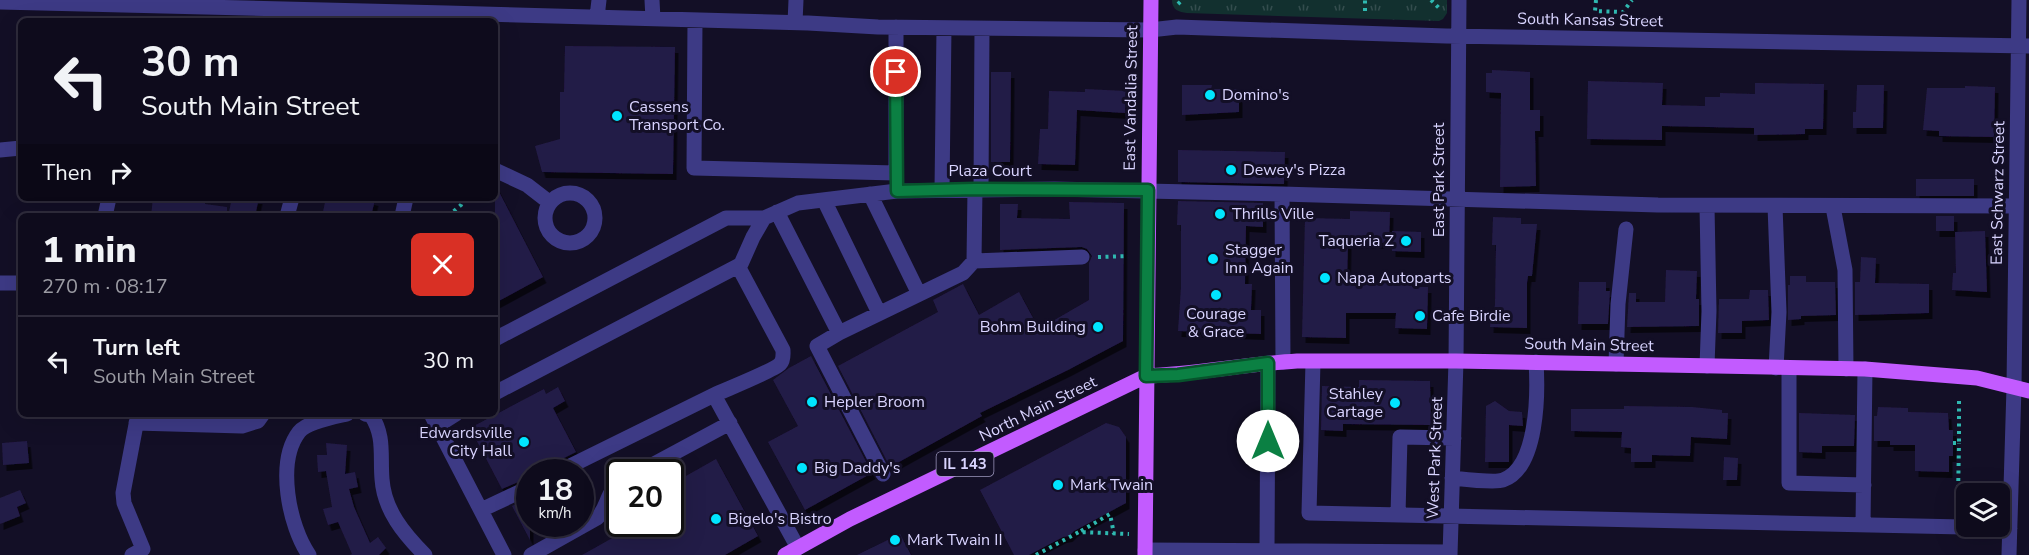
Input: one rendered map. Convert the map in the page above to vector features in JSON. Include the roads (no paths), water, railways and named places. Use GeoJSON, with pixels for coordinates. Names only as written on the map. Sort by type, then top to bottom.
{"type":"FeatureCollection","features":[{"type":"Feature","properties":{"kind":"main road","name":"East Vandalia Street"},"geometry":{"type":"LineString","coordinates":[[1145,552],[1151,0]]}},
{"type":"Feature","properties":{"kind":"main road","name":"South Main Street"},"geometry":{"type":"LineString","coordinates":[[1146,376],[1178,375],[1275,362],[1536,362],[1865,369],[1977,378],[2029,392]]}},
{"type":"Feature","properties":{"kind":"main road","name":"North Main Street"},"geometry":{"type":"LineString","coordinates":[[791,552],[850,519],[1146,376]]}},
{"type":"Feature","properties":{"kind":"street"},"geometry":{"type":"LineString","coordinates":[[597,17],[600,0]]}},
{"type":"Feature","properties":{"kind":"street"},"geometry":{"type":"LineString","coordinates":[[652,0],[653,19]]}},
{"type":"Feature","properties":{"kind":"street"},"geometry":{"type":"LineString","coordinates":[[795,23],[796,0]]}},
{"type":"Feature","properties":{"kind":"street","name":"East Park Street"},"geometry":{"type":"LineString","coordinates":[[1456,361],[1459,0]]}},
{"type":"Feature","properties":{"kind":"street","name":"East Schwarz Street"},"geometry":{"type":"LineString","coordinates":[[2010,528],[2014,387],[2022,297],[2016,206],[2024,46],[2019,0]]}},
{"type":"Feature","properties":{"kind":"street","name":"South Kansas Street"},"geometry":{"type":"LineString","coordinates":[[0,2],[330,5],[896,27],[1150,30],[1177,27],[1459,36],[2024,46]]}},
{"type":"Feature","properties":{"kind":"street"},"geometry":{"type":"LineString","coordinates":[[695,20],[694,168],[896,173]]}},
{"type":"Feature","properties":{"kind":"street"},"geometry":{"type":"LineString","coordinates":[[896,27],[897,191]]}},
{"type":"Feature","properties":{"kind":"street"},"geometry":{"type":"LineString","coordinates":[[942,189],[944,28]]}},
{"type":"Feature","properties":{"kind":"street"},"geometry":{"type":"LineString","coordinates":[[883,474],[817,346],[838,333],[963,273],[974,261],[982,28]]}},
{"type":"Feature","properties":{"kind":"street"},"geometry":{"type":"LineString","coordinates":[[0,150],[18,148]]}},
{"type":"Feature","properties":{"kind":"street"},"geometry":{"type":"LineString","coordinates":[[498,172],[527,185],[549,202]]}},
{"type":"Feature","properties":{"kind":"street","name":"Plaza Court"},"geometry":{"type":"LineString","coordinates":[[498,337],[726,218],[770,215],[798,203],[897,191],[942,189],[1148,190],[1707,206],[2016,206]]}},
{"type":"Feature","properties":{"kind":"street"},"geometry":{"type":"LineString","coordinates":[[870,194],[919,294]]}},
{"type":"Feature","properties":{"kind":"street"},"geometry":{"type":"LineString","coordinates":[[1266,551],[1282,194]]}},
{"type":"Feature","properties":{"kind":"street"},"geometry":{"type":"LineString","coordinates":[[824,200],[879,314]]}},
{"type":"Feature","properties":{"kind":"street"},"geometry":{"type":"LineString","coordinates":[[1707,206],[1709,312],[1707,366]]}},
{"type":"Feature","properties":{"kind":"street"},"geometry":{"type":"LineString","coordinates":[[1775,206],[1789,483],[1864,485]]}},
{"type":"Feature","properties":{"kind":"street"},"geometry":{"type":"LineString","coordinates":[[1833,207],[1845,270],[1846,369]]}},
{"type":"Feature","properties":{"kind":"street"},"geometry":{"type":"LineString","coordinates":[[498,391],[738,266],[753,237],[770,215],[838,333]]}},
{"type":"Feature","properties":{"kind":"street"},"geometry":{"type":"LineString","coordinates":[[1616,364],[1618,304],[1626,229]]}},
{"type":"Feature","properties":{"kind":"street"},"geometry":{"type":"LineString","coordinates":[[974,261],[1082,257]]}},
{"type":"Feature","properties":{"kind":"street"},"geometry":{"type":"LineString","coordinates":[[584,459],[780,364],[783,350],[738,266]]}},
{"type":"Feature","properties":{"kind":"street"},"geometry":{"type":"LineString","coordinates":[[0,284],[18,283]]}},
{"type":"Feature","properties":{"kind":"street","name":"West Park Street"},"geometry":{"type":"LineString","coordinates":[[1450,553],[1456,361]]}},
{"type":"Feature","properties":{"kind":"street"},"geometry":{"type":"LineString","coordinates":[[1313,362],[1309,513],[1956,527]]}},
{"type":"Feature","properties":{"kind":"street"},"geometry":{"type":"LineString","coordinates":[[1452,478],[1502,481],[1516,471],[1527,456],[1534,420],[1536,362]]}},
{"type":"Feature","properties":{"kind":"street"},"geometry":{"type":"LineString","coordinates":[[1863,525],[1865,369]]}},
{"type":"Feature","properties":{"kind":"street"},"geometry":{"type":"LineString","coordinates":[[714,395],[730,423],[791,552]]}},
{"type":"Feature","properties":{"kind":"street"},"geometry":{"type":"LineString","coordinates":[[132,555],[143,549],[124,504],[123,494],[137,419],[242,426],[258,421],[261,417]]}},
{"type":"Feature","properties":{"kind":"street"},"geometry":{"type":"LineString","coordinates":[[309,555],[303,546],[290,508],[286,476],[287,460],[300,430],[334,417]]}},
{"type":"Feature","properties":{"kind":"street"},"geometry":{"type":"LineString","coordinates":[[376,417],[381,436],[382,482],[388,505],[399,527],[425,555]]}},
{"type":"Feature","properties":{"kind":"street"},"geometry":{"type":"LineString","coordinates":[[434,420],[504,555]]}},
{"type":"Feature","properties":{"kind":"street"},"geometry":{"type":"LineString","coordinates":[[663,459],[730,423]]}},
{"type":"Feature","properties":{"kind":"street"},"geometry":{"type":"LineString","coordinates":[[1398,515],[1400,437],[1454,438]]}},
{"type":"Feature","properties":{"kind":"street"},"geometry":{"type":"LineString","coordinates":[[481,510],[516,494]]}},
{"type":"Feature","properties":{"kind":"street"},"geometry":{"type":"LineString","coordinates":[[531,555],[597,518],[603,513],[606,504]]}},
{"type":"Feature","properties":{"kind":"street","name":"East Schwarz Street"},"geometry":{"type":"LineString","coordinates":[[2009,555],[2010,537]]}},
{"type":"Feature","properties":{"kind":"street"},"geometry":{"type":"LineString","coordinates":[[1145,552],[1450,553]]}},
{"type":"Feature","properties":{"kind":"place","name":"Domino's"},"geometry":{"type":"Point","coordinates":[1210,95]}},
{"type":"Feature","properties":{"kind":"place","name":"Cassens Transport Co."},"geometry":{"type":"Point","coordinates":[617,116]}},
{"type":"Feature","properties":{"kind":"place","name":"Dewey's Pizza"},"geometry":{"type":"Point","coordinates":[1231,170]}},
{"type":"Feature","properties":{"kind":"place","name":"Thrills Ville"},"geometry":{"type":"Point","coordinates":[1220,214]}},
{"type":"Feature","properties":{"kind":"place","name":"Taqueria Z"},"geometry":{"type":"Point","coordinates":[1406,241]}},
{"type":"Feature","properties":{"kind":"place","name":"Stagger Inn Again"},"geometry":{"type":"Point","coordinates":[1213,259]}},
{"type":"Feature","properties":{"kind":"place","name":"Napa Autoparts"},"geometry":{"type":"Point","coordinates":[1325,278]}},
{"type":"Feature","properties":{"kind":"place","name":"Courage & Grace"},"geometry":{"type":"Point","coordinates":[1216,295]}},
{"type":"Feature","properties":{"kind":"place","name":"Cafe Birdie"},"geometry":{"type":"Point","coordinates":[1420,316]}},
{"type":"Feature","properties":{"kind":"place","name":"Bohm Building"},"geometry":{"type":"Point","coordinates":[1098,327]}},
{"type":"Feature","properties":{"kind":"place","name":"Hepler Broom"},"geometry":{"type":"Point","coordinates":[812,402]}},
{"type":"Feature","properties":{"kind":"place","name":"Stahley Cartage"},"geometry":{"type":"Point","coordinates":[1395,403]}},
{"type":"Feature","properties":{"kind":"place","name":"Edwardsville City Hall"},"geometry":{"type":"Point","coordinates":[524,442]}},
{"type":"Feature","properties":{"kind":"place","name":"Big Daddy's"},"geometry":{"type":"Point","coordinates":[802,468]}},
{"type":"Feature","properties":{"kind":"place","name":"Mark Twain"},"geometry":{"type":"Point","coordinates":[1058,485]}},
{"type":"Feature","properties":{"kind":"place","name":"Bigelo's Bistro"},"geometry":{"type":"Point","coordinates":[716,519]}},
{"type":"Feature","properties":{"kind":"place","name":"Mark Twain II"},"geometry":{"type":"Point","coordinates":[895,540]}}]}
